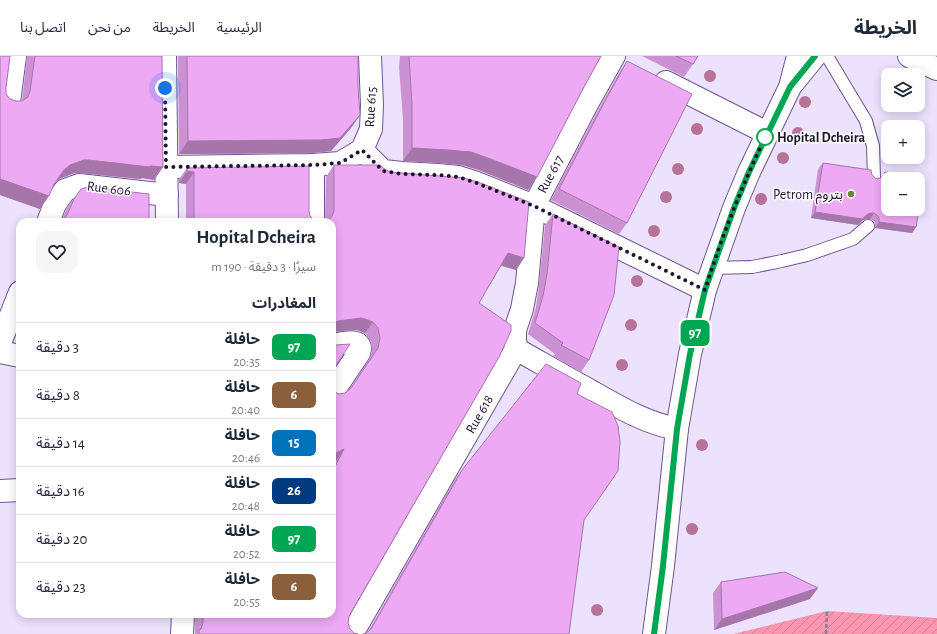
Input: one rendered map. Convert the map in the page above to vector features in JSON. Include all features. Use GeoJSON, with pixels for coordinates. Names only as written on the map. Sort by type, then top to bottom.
{"type":"FeatureCollection","features":[{"type":"Feature","properties":{"kind":"street"},"geometry":{"type":"LineString","coordinates":[[9,102],[15,56]]}},
{"type":"Feature","properties":{"kind":"street"},"geometry":{"type":"LineString","coordinates":[[165,56],[167,218]]}},
{"type":"Feature","properties":{"kind":"street","name":"Rue 615"},"geometry":{"type":"LineString","coordinates":[[362,150],[371,130],[372,105],[370,56]]}},
{"type":"Feature","properties":{"kind":"street"},"geometry":{"type":"LineString","coordinates":[[654,634],[663,566],[677,429],[690,354],[705,290],[749,172],[790,87],[798,56]]}},
{"type":"Feature","properties":{"kind":"street"},"geometry":{"type":"LineString","coordinates":[[790,87],[815,56]]}},
{"type":"Feature","properties":{"kind":"street"},"geometry":{"type":"LineString","coordinates":[[908,56],[937,69]]}},
{"type":"Feature","properties":{"kind":"street","name":"Rue 617"},"geometry":{"type":"LineString","coordinates":[[516,349],[516,330],[527,283],[534,206],[586,106],[619,58]]}},
{"type":"Feature","properties":{"kind":"street"},"geometry":{"type":"LineString","coordinates":[[649,74],[767,133]]}},
{"type":"Feature","properties":{"kind":"street"},"geometry":{"type":"LineString","coordinates":[[166,167],[313,165],[340,163],[362,150],[383,171],[402,174],[458,177],[534,206],[705,290]]}},
{"type":"Feature","properties":{"kind":"street"},"geometry":{"type":"LineString","coordinates":[[313,165],[313,218]]}},
{"type":"Feature","properties":{"kind":"street","name":"Rue 606"},"geometry":{"type":"LineString","coordinates":[[50,218],[55,204],[64,190],[79,185],[167,195]]}},
{"type":"Feature","properties":{"kind":"street"},"geometry":{"type":"LineString","coordinates":[[0,343],[16,302]]}},
{"type":"Feature","properties":{"kind":"street"},"geometry":{"type":"LineString","coordinates":[[336,345],[351,342],[360,346],[359,353],[336,387]]}},
{"type":"Feature","properties":{"kind":"street"},"geometry":{"type":"LineString","coordinates":[[516,349],[612,403],[647,420],[677,429]]}},
{"type":"Feature","properties":{"kind":"street","name":"Rue 618"},"geometry":{"type":"LineString","coordinates":[[352,634],[516,349]]}},
{"type":"Feature","properties":{"kind":"street"},"geometry":{"type":"LineString","coordinates":[[0,352],[16,355]]}},
{"type":"Feature","properties":{"kind":"street"},"geometry":{"type":"LineString","coordinates":[[0,490],[16,490]]}},
{"type":"Feature","properties":{"kind":"street"},"geometry":{"type":"LineString","coordinates":[[182,634],[183,618]]}},
{"type":"Feature","properties":{"kind":"lane"},"geometry":{"type":"LineString","coordinates":[[827,56],[866,122],[873,146],[874,177]]}},
{"type":"Feature","properties":{"kind":"lane"},"geometry":{"type":"LineString","coordinates":[[712,268],[752,267],[807,255],[853,239],[868,226]]}},
{"type":"Feature","properties":{"kind":"path"},"geometry":{"type":"LineString","coordinates":[[826,634],[827,611]]}},
{"type":"Feature","properties":{"kind":"shaded area"},"geometry":{"type":"Polygon","coordinates":[[[827,611],[937,618],[937,634],[733,634],[827,611]]]}},
{"type":"Feature","properties":{"kind":"building"},"geometry":{"type":"Polygon","coordinates":[[[0,56],[10,56],[6,94],[10,99],[22,101],[28,97],[30,91],[35,56],[162,56],[163,167],[84,160],[70,165],[64,170],[54,184],[49,196],[0,179],[0,56]]]}},
{"type":"Feature","properties":{"kind":"building"},"geometry":{"type":"Polygon","coordinates":[[[187,56],[358,56],[360,115],[340,138],[321,140],[188,141],[187,56]]]}},
{"type":"Feature","properties":{"kind":"building"},"geometry":{"type":"Polygon","coordinates":[[[409,56],[601,56],[537,177],[471,152],[412,148],[412,106],[409,56]]]}},
{"type":"Feature","properties":{"kind":"building"},"geometry":{"type":"Polygon","coordinates":[[[676,56],[698,56],[693,64],[676,56]]]}},
{"type":"Feature","properties":{"kind":"building"},"geometry":{"type":"Polygon","coordinates":[[[627,61],[692,94],[627,223],[559,189],[627,61]]]}},
{"type":"Feature","properties":{"kind":"building","name":"Petrom بتروم"},"geometry":{"type":"Polygon","coordinates":[[[823,163],[871,170],[872,175],[875,178],[878,179],[881,178],[881,216],[918,216],[916,227],[879,222],[878,216],[874,213],[868,214],[862,219],[815,212],[823,163]]]}},
{"type":"Feature","properties":{"kind":"building"},"geometry":{"type":"Polygon","coordinates":[[[334,165],[380,165],[390,172],[464,178],[529,202],[524,258],[508,253],[479,303],[511,325],[511,331],[499,357],[349,616],[348,623],[350,629],[354,633],[358,634],[199,634],[199,630],[201,629],[203,623],[203,618],[336,618],[336,464],[344,449],[336,453],[336,393],[345,393],[351,388],[378,348],[380,338],[378,328],[373,322],[365,319],[361,318],[336,322],[336,218],[330,218],[334,211],[334,165]]]}},
{"type":"Feature","properties":{"kind":"building"},"geometry":{"type":"Polygon","coordinates":[[[309,166],[309,211],[312,218],[194,218],[194,172],[187,171],[187,168],[309,166]]]}},
{"type":"Feature","properties":{"kind":"building"},"geometry":{"type":"Polygon","coordinates":[[[88,187],[149,194],[149,218],[65,218],[74,199],[81,189],[88,187]]]}},
{"type":"Feature","properties":{"kind":"building"},"geometry":{"type":"Polygon","coordinates":[[[553,214],[619,247],[614,295],[589,360],[561,345],[563,343],[535,323],[543,296],[547,274],[553,214]]]}},
{"type":"Feature","properties":{"kind":"building"},"geometry":{"type":"Polygon","coordinates":[[[350,344],[336,365],[336,345],[350,344]]]}},
{"type":"Feature","properties":{"kind":"building"},"geometry":{"type":"Polygon","coordinates":[[[546,364],[581,383],[577,394],[612,412],[618,426],[620,442],[618,471],[584,520],[569,634],[363,634],[371,629],[462,470],[546,364]]]}},
{"type":"Feature","properties":{"kind":"building"},"geometry":{"type":"Polygon","coordinates":[[[785,572],[818,588],[722,619],[721,582],[785,572]]]}},
{"type":"Feature","properties":{"kind":"bus line","name":"97"},"geometry":{"type":"LineString","coordinates":[[654,634],[663,566],[677,429],[690,354],[705,290],[734,208],[767,133],[790,87],[815,56]]}},
{"type":"Feature","properties":{"kind":"place","name":"Hopital Dcheira"},"geometry":{"type":"Point","coordinates":[765,137]}},
{"type":"Feature","properties":{"kind":"place","name":"Petrom بتروم"},"geometry":{"type":"Point","coordinates":[851,194]}},
{"type":"Feature","properties":{"kind":"route"},"geometry":{"type":"LineString","coordinates":[[165,88],[166,167],[313,165],[340,163],[362,150],[383,171],[402,174],[458,177],[534,206],[705,290],[734,208],[767,133],[765,137]]}}]}
